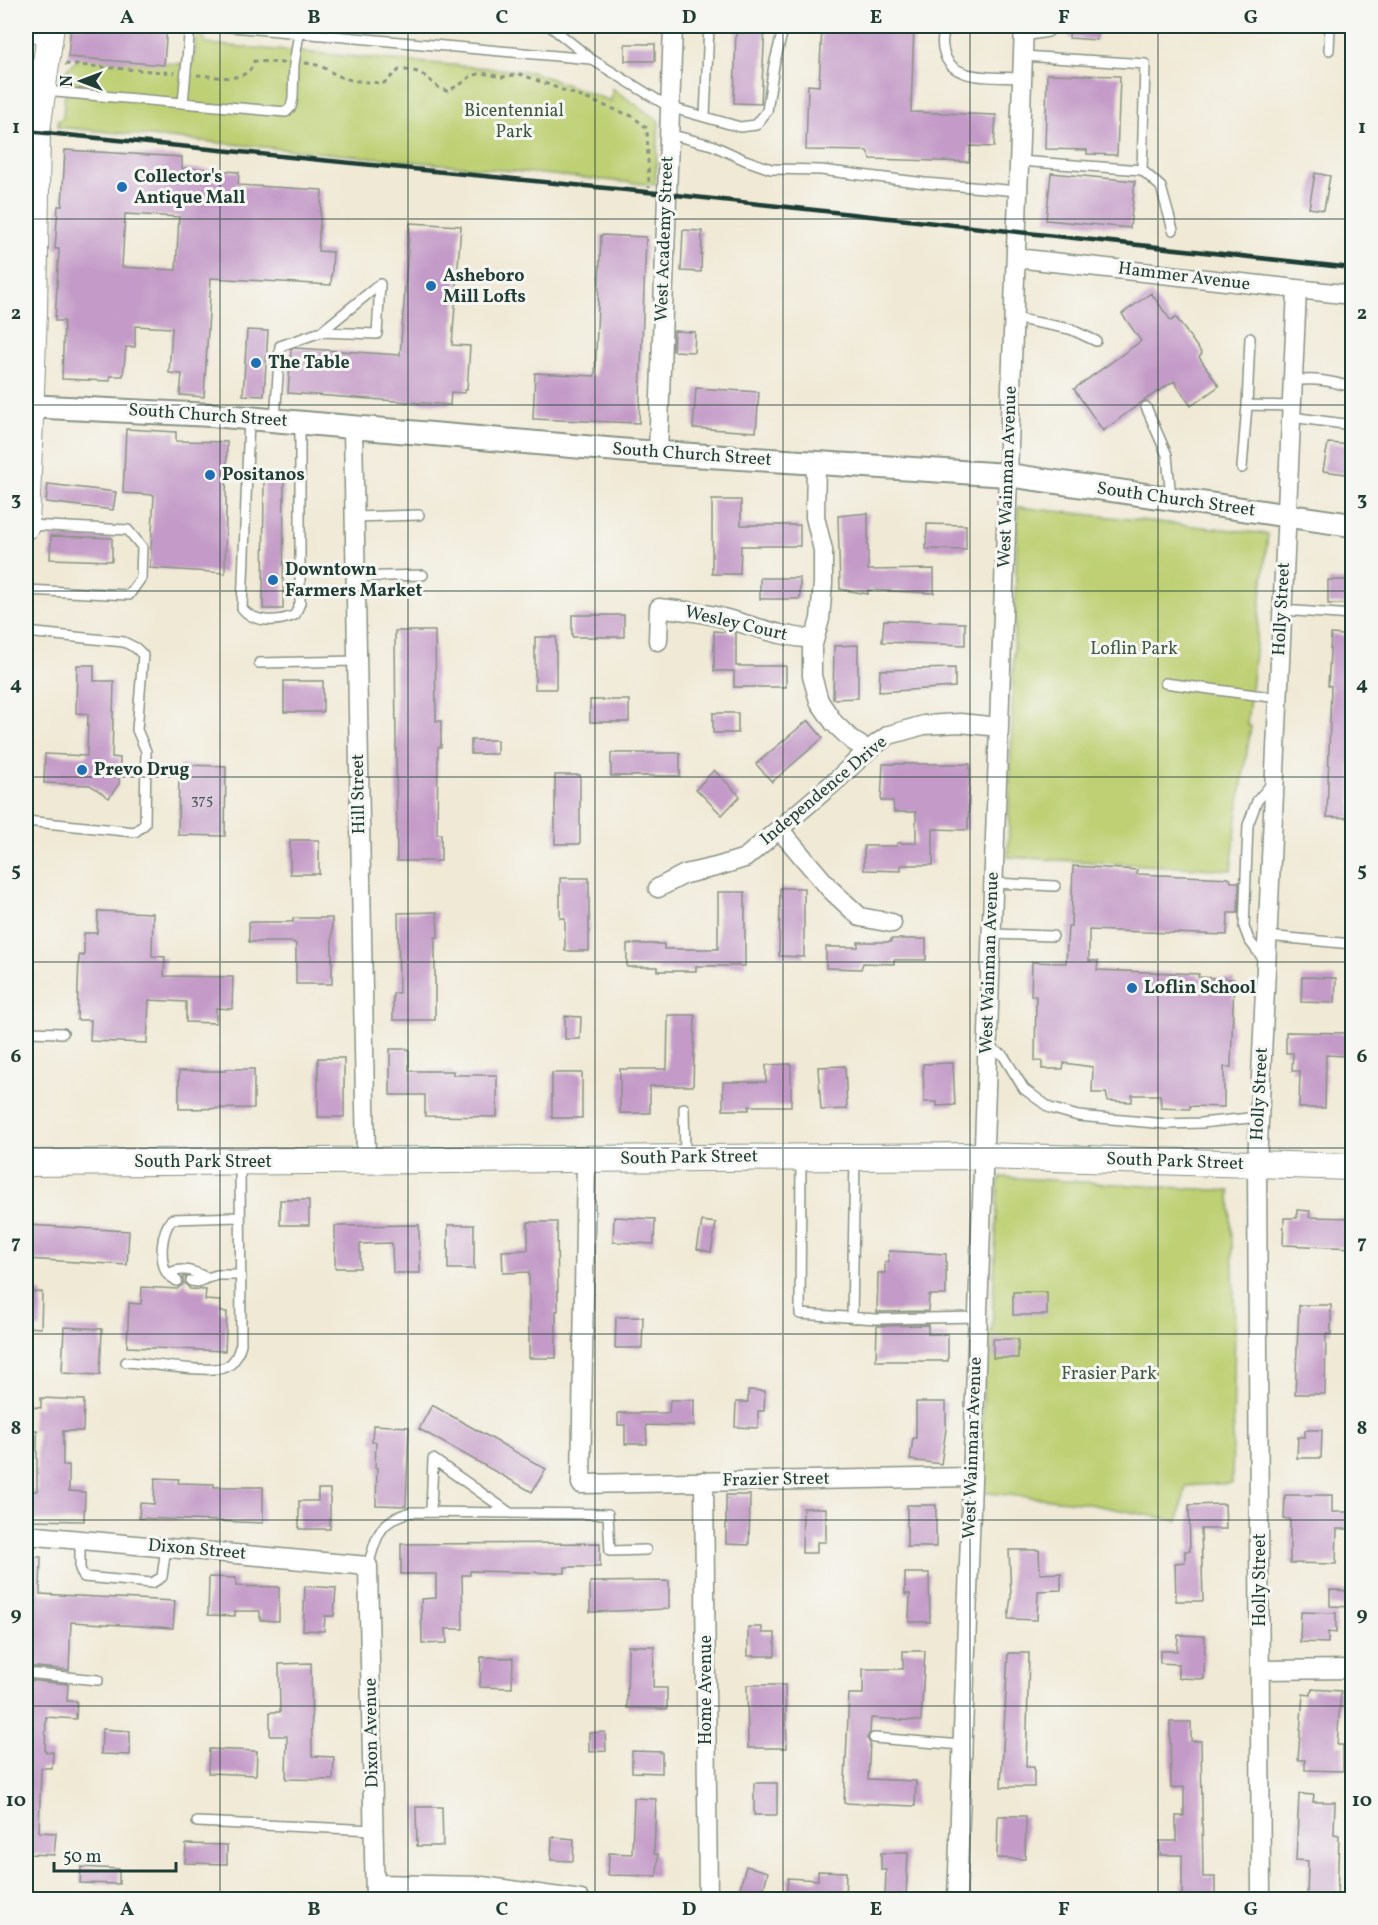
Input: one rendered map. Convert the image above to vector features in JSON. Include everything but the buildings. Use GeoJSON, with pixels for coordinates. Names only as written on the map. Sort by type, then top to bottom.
{"type":"FeatureCollection","features":[{"type":"Feature","properties":{"kind":"main road"},"geometry":{"type":"LineString","coordinates":[[26,526],[32,121],[44,91],[42,30]]}},
{"type":"Feature","properties":{"kind":"main road","name":"South Park Street"},"geometry":{"type":"LineString","coordinates":[[26,1163],[983,1156],[1353,1167]]}},
{"type":"Feature","properties":{"kind":"street","name":"West Academy Street"},"geometry":{"type":"LineString","coordinates":[[658,453],[673,26]]}},
{"type":"Feature","properties":{"kind":"street","name":"West Wainman Avenue"},"geometry":{"type":"LineString","coordinates":[[957,1899],[1024,31]]}},
{"type":"Feature","properties":{"kind":"street","name":"Hammer Avenue"},"geometry":{"type":"LineString","coordinates":[[1016,258],[1353,295]]}},
{"type":"Feature","properties":{"kind":"street","name":"Holly Street"},"geometry":{"type":"LineString","coordinates":[[1261,1899],[1257,1165],[1297,290]]}},
{"type":"Feature","properties":{"kind":"street","name":"South Church Street"},"geometry":{"type":"LineString","coordinates":[[28,406],[249,418],[658,453],[1008,475],[1353,525]]}},
{"type":"Feature","properties":{"kind":"street","name":"Hill Street"},"geometry":{"type":"LineString","coordinates":[[352,427],[366,1161]]}},
{"type":"Feature","properties":{"kind":"street"},"geometry":{"type":"LineString","coordinates":[[816,463],[815,517],[823,550],[823,584],[820,619],[812,648],[812,675],[819,701],[834,723],[853,741],[868,750]]}},
{"type":"Feature","properties":{"kind":"street","name":"Wesley Court"},"geometry":{"type":"LineString","coordinates":[[658,641],[659,608],[693,611],[791,638],[814,639]]}},
{"type":"Feature","properties":{"kind":"street","name":"Independence Drive"},"geometry":{"type":"LineString","coordinates":[[658,888],[685,874],[745,858],[839,778],[868,750],[889,735],[924,725],[960,723],[999,727]]}},
{"type":"Feature","properties":{"kind":"street"},"geometry":{"type":"LineString","coordinates":[[779,829],[830,889],[860,917],[892,923]]}},
{"type":"Feature","properties":{"kind":"street","name":"Frazier Street"},"geometry":{"type":"LineString","coordinates":[[586,1160],[581,1484],[972,1477]]}},
{"type":"Feature","properties":{"kind":"street","name":"Home Avenue"},"geometry":{"type":"LineString","coordinates":[[704,1481],[708,1899]]}},
{"type":"Feature","properties":{"kind":"street","name":"Dixon Street"},"geometry":{"type":"LineString","coordinates":[[26,1535],[368,1566]]}},
{"type":"Feature","properties":{"kind":"street","name":"Dixon Avenue"},"geometry":{"type":"LineString","coordinates":[[368,1566],[375,1892]]}},
{"type":"Feature","properties":{"kind":"street"},"geometry":{"type":"LineString","coordinates":[[1260,1670],[1353,1669]]}},
{"type":"Feature","properties":{"kind":"street"},"geometry":{"type":"LineString","coordinates":[[375,1892],[482,1886],[581,1899]]}},
{"type":"Feature","properties":{"kind":"lane"},"geometry":{"type":"LineString","coordinates":[[183,103],[190,26]]}},
{"type":"Feature","properties":{"kind":"lane"},"geometry":{"type":"LineString","coordinates":[[221,26],[300,28],[591,59]]}},
{"type":"Feature","properties":{"kind":"lane"},"geometry":{"type":"LineString","coordinates":[[550,26],[591,59],[669,107],[740,127],[756,125],[767,111],[774,65],[784,26]]}},
{"type":"Feature","properties":{"kind":"lane"},"geometry":{"type":"LineString","coordinates":[[705,117],[709,26]]}},
{"type":"Feature","properties":{"kind":"lane"},"geometry":{"type":"LineString","coordinates":[[948,26],[942,40],[948,64],[953,69],[967,74],[1022,78]]}},
{"type":"Feature","properties":{"kind":"lane"},"geometry":{"type":"LineString","coordinates":[[1024,31],[1048,32],[1054,26]]}},
{"type":"Feature","properties":{"kind":"lane"},"geometry":{"type":"LineString","coordinates":[[1329,50],[1330,26]]}},
{"type":"Feature","properties":{"kind":"lane"},"geometry":{"type":"LineString","coordinates":[[44,91],[285,112],[291,107],[293,98],[294,64],[300,28]]}},
{"type":"Feature","properties":{"kind":"lane"},"geometry":{"type":"LineString","coordinates":[[1023,56],[1144,64],[1142,171]]}},
{"type":"Feature","properties":{"kind":"lane"},"geometry":{"type":"LineString","coordinates":[[668,134],[712,145],[771,169],[821,171],[1018,191]]}},
{"type":"Feature","properties":{"kind":"lane"},"geometry":{"type":"LineString","coordinates":[[1019,161],[1142,171],[1161,187],[1173,230]]}},
{"type":"Feature","properties":{"kind":"lane"},"geometry":{"type":"LineString","coordinates":[[274,420],[280,346],[321,332],[380,284],[377,334],[321,332]]}},
{"type":"Feature","properties":{"kind":"lane"},"geometry":{"type":"LineString","coordinates":[[1014,318],[1070,329],[1095,341]]}},
{"type":"Feature","properties":{"kind":"lane"},"geometry":{"type":"LineString","coordinates":[[1242,468],[1250,338]]}},
{"type":"Feature","properties":{"kind":"lane"},"geometry":{"type":"LineString","coordinates":[[1293,381],[1312,379],[1353,387]]}},
{"type":"Feature","properties":{"kind":"lane"},"geometry":{"type":"LineString","coordinates":[[1247,405],[1291,411],[1353,425]]}},
{"type":"Feature","properties":{"kind":"lane"},"geometry":{"type":"LineString","coordinates":[[1146,407],[1167,455],[1171,499]]}},
{"type":"Feature","properties":{"kind":"lane"},"geometry":{"type":"LineString","coordinates":[[249,418],[242,608],[254,618],[270,620],[285,620],[295,615],[300,603],[300,422]]}},
{"type":"Feature","properties":{"kind":"lane"},"geometry":{"type":"LineString","coordinates":[[354,517],[419,516]]}},
{"type":"Feature","properties":{"kind":"lane"},"geometry":{"type":"LineString","coordinates":[[26,526],[128,530],[142,547],[141,578],[129,595],[26,590]]}},
{"type":"Feature","properties":{"kind":"lane"},"geometry":{"type":"LineString","coordinates":[[355,577],[423,575]]}},
{"type":"Feature","properties":{"kind":"lane"},"geometry":{"type":"LineString","coordinates":[[1282,610],[1353,615]]}},
{"type":"Feature","properties":{"kind":"lane"},"geometry":{"type":"LineString","coordinates":[[26,632],[124,642],[136,648],[143,655],[137,730],[146,751],[147,769],[145,824],[135,832],[26,821]]}},
{"type":"Feature","properties":{"kind":"lane"},"geometry":{"type":"LineString","coordinates":[[259,663],[357,661]]}},
{"type":"Feature","properties":{"kind":"lane"},"geometry":{"type":"LineString","coordinates":[[1165,682],[1278,698]]}},
{"type":"Feature","properties":{"kind":"lane"},"geometry":{"type":"LineString","coordinates":[[1266,963],[1249,940],[1244,927],[1248,825],[1257,801],[1275,780]]}},
{"type":"Feature","properties":{"kind":"lane"},"geometry":{"type":"LineString","coordinates":[[993,883],[1055,886]]}},
{"type":"Feature","properties":{"kind":"lane"},"geometry":{"type":"LineString","coordinates":[[991,934],[1053,936]]}},
{"type":"Feature","properties":{"kind":"lane"},"geometry":{"type":"LineString","coordinates":[[1267,936],[1353,944]]}},
{"type":"Feature","properties":{"kind":"lane"},"geometry":{"type":"LineString","coordinates":[[26,1032],[63,1033]]}},
{"type":"Feature","properties":{"kind":"lane"},"geometry":{"type":"LineString","coordinates":[[987,1047],[1002,1055],[1024,1089],[1050,1107],[1078,1116],[1166,1124],[1259,1117]]}},
{"type":"Feature","properties":{"kind":"lane"},"geometry":{"type":"LineString","coordinates":[[684,1108],[685,1158]]}},
{"type":"Feature","properties":{"kind":"lane"},"geometry":{"type":"LineString","coordinates":[[852,1318],[855,1156]]}},
{"type":"Feature","properties":{"kind":"lane"},"geometry":{"type":"LineString","coordinates":[[801,1157],[800,1314],[852,1318],[978,1317]]}},
{"type":"Feature","properties":{"kind":"lane"},"geometry":{"type":"LineString","coordinates":[[126,1362],[211,1369],[234,1362],[241,1344],[240,1162]]}},
{"type":"Feature","properties":{"kind":"lane"},"geometry":{"type":"LineString","coordinates":[[177,1281],[167,1274],[161,1255],[168,1223],[172,1219],[240,1217]]}},
{"type":"Feature","properties":{"kind":"lane"},"geometry":{"type":"LineString","coordinates":[[167,1274],[178,1269],[191,1270],[207,1278]]}},
{"type":"Feature","properties":{"kind":"lane"},"geometry":{"type":"LineString","coordinates":[[191,1281],[198,1282],[217,1275],[241,1275]]}},
{"type":"Feature","properties":{"kind":"lane"},"geometry":{"type":"LineString","coordinates":[[431,1512],[433,1459],[510,1513]]}},
{"type":"Feature","properties":{"kind":"lane"},"geometry":{"type":"LineString","coordinates":[[368,1566],[378,1533],[386,1522],[396,1516],[411,1512],[608,1514],[610,1551],[646,1550]]}},
{"type":"Feature","properties":{"kind":"lane"},"geometry":{"type":"LineString","coordinates":[[80,1539],[80,1569],[84,1577],[152,1583],[162,1577],[166,1547]]}},
{"type":"Feature","properties":{"kind":"lane"},"geometry":{"type":"LineString","coordinates":[[26,1673],[98,1680]]}},
{"type":"Feature","properties":{"kind":"lane"},"geometry":{"type":"LineString","coordinates":[[874,1738],[962,1745]]}},
{"type":"Feature","properties":{"kind":"lane"},"geometry":{"type":"LineString","coordinates":[[197,1822],[374,1830]]}},
{"type":"Feature","properties":{"kind":"path"},"geometry":{"type":"LineString","coordinates":[[64,64],[227,77],[246,75],[253,68],[254,61],[322,65],[342,77],[384,83],[399,70],[423,74],[435,87],[447,91],[471,76],[482,74],[502,77],[520,74],[632,117],[647,128],[649,192]]}},
{"type":"Feature","properties":{"kind":"green space","name":"Bicentennial Park"},"geometry":{"type":"Polygon","coordinates":[[[196,31],[201,32],[207,44],[532,72],[611,101],[612,88],[659,121],[655,185],[58,127],[58,120],[63,118],[67,69],[78,57],[193,65],[196,31]]]}},
{"type":"Feature","properties":{"kind":"green space","name":"Loflin Park"},"geometry":{"type":"Polygon","coordinates":[[[1018,507],[1268,534],[1247,725],[1251,726],[1231,870],[1008,857],[1018,507]]]}},
{"type":"Feature","properties":{"kind":"green space","name":"Frasier Park"},"geometry":{"type":"Polygon","coordinates":[[[1001,1177],[1230,1191],[1235,1325],[1232,1483],[1186,1486],[1178,1521],[1078,1502],[979,1492],[986,1332],[992,1331],[998,1183],[1001,1177]]]}},
{"type":"Feature","properties":{"kind":"railway"},"geometry":{"type":"LineString","coordinates":[[26,131],[667,194],[1352,268]]}},
{"type":"Feature","properties":{"kind":"place","name":"Collector's Antique Mall"},"geometry":{"type":"Point","coordinates":[122,187]}},
{"type":"Feature","properties":{"kind":"place","name":"Asheboro Mill Lofts"},"geometry":{"type":"Point","coordinates":[431,286]}},
{"type":"Feature","properties":{"kind":"place","name":"The Table"},"geometry":{"type":"Point","coordinates":[256,363]}},
{"type":"Feature","properties":{"kind":"place","name":"Positanos"},"geometry":{"type":"Point","coordinates":[210,475]}},
{"type":"Feature","properties":{"kind":"place","name":"Downtown Farmers Market"},"geometry":{"type":"Point","coordinates":[273,580]}},
{"type":"Feature","properties":{"kind":"place","name":"Prevo Drug"},"geometry":{"type":"Point","coordinates":[82,770]}},
{"type":"Feature","properties":{"kind":"place","name":"Loflin School"},"geometry":{"type":"Point","coordinates":[1132,988]}}]}
